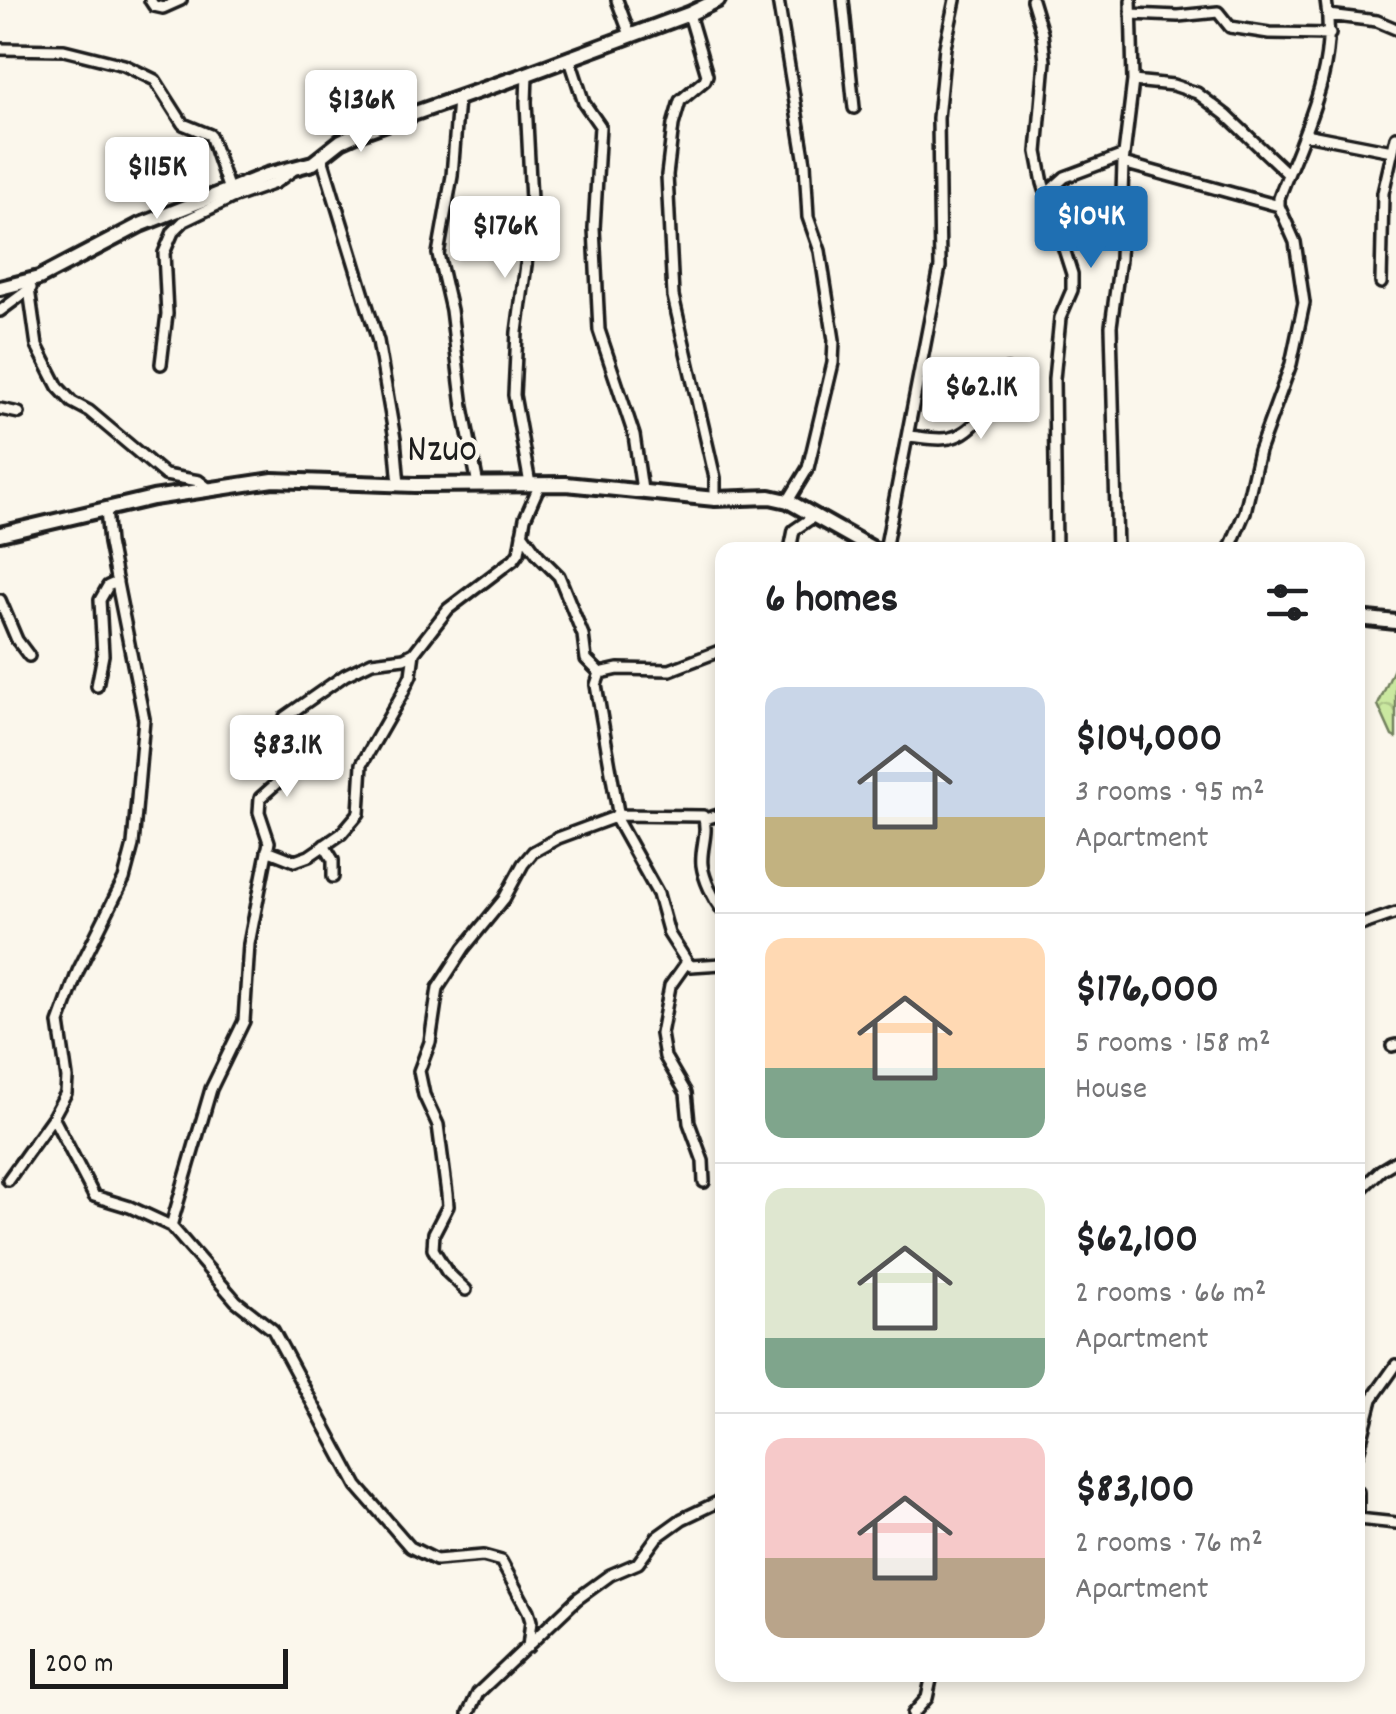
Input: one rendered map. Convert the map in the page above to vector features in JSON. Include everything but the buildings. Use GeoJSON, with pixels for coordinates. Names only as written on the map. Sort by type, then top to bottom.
{"type":"FeatureCollection","features":[{"type":"Feature","properties":{"kind":"street"},"geometry":{"type":"LineString","coordinates":[[150,0],[154,6],[163,8],[182,0]]}},
{"type":"Feature","properties":{"kind":"street"},"geometry":{"type":"LineString","coordinates":[[617,0],[630,34]]}},
{"type":"Feature","properties":{"kind":"street"},"geometry":{"type":"LineString","coordinates":[[0,311],[34,284],[140,226],[229,190],[294,170],[322,158],[341,141],[361,132],[527,74],[718,0]]}},
{"type":"Feature","properties":{"kind":"street"},"geometry":{"type":"LineString","coordinates":[[778,0],[805,163],[808,217],[820,252],[834,340],[833,363],[808,468],[788,501]]}},
{"type":"Feature","properties":{"kind":"street"},"geometry":{"type":"LineString","coordinates":[[843,0],[854,108]]}},
{"type":"Feature","properties":{"kind":"street"},"geometry":{"type":"LineString","coordinates":[[888,542],[940,268],[938,118],[954,0]]}},
{"type":"Feature","properties":{"kind":"street"},"geometry":{"type":"LineString","coordinates":[[1032,0],[1045,61],[1037,152],[1072,274],[1072,290],[1060,318],[1054,379],[1056,542]]}},
{"type":"Feature","properties":{"kind":"street"},"geometry":{"type":"LineString","coordinates":[[1116,542],[1111,326],[1134,81],[1132,0]]}},
{"type":"Feature","properties":{"kind":"street"},"geometry":{"type":"LineString","coordinates":[[1232,542],[1259,451],[1291,364],[1304,303],[1295,242],[1279,206],[1326,64],[1330,34],[1326,0]]}},
{"type":"Feature","properties":{"kind":"street"},"geometry":{"type":"LineString","coordinates":[[1132,14],[1218,12],[1230,27],[1269,33],[1330,34]]}},
{"type":"Feature","properties":{"kind":"street"},"geometry":{"type":"LineString","coordinates":[[688,14],[707,74],[680,100],[673,125],[666,176],[671,278],[693,392],[715,478],[716,499]]}},
{"type":"Feature","properties":{"kind":"street"},"geometry":{"type":"LineString","coordinates":[[1328,16],[1377,21],[1396,30]]}},
{"type":"Feature","properties":{"kind":"street"},"geometry":{"type":"LineString","coordinates":[[0,48],[87,53],[155,80],[183,124],[210,135],[229,190]]}},
{"type":"Feature","properties":{"kind":"street"},"geometry":{"type":"LineString","coordinates":[[569,57],[584,103],[600,126],[594,228],[599,330],[637,444],[642,490]]}},
{"type":"Feature","properties":{"kind":"street"},"geometry":{"type":"LineString","coordinates":[[171,1226],[210,1089],[244,1021],[249,944],[270,838],[260,819],[260,803],[264,793],[288,773],[280,750],[285,716],[344,675],[372,662],[414,653],[448,609],[520,552],[535,484],[514,394],[532,220],[527,74]]}},
{"type":"Feature","properties":{"kind":"street"},"geometry":{"type":"LineString","coordinates":[[1134,81],[1174,85],[1196,93],[1288,174]]}},
{"type":"Feature","properties":{"kind":"street"},"geometry":{"type":"LineString","coordinates":[[458,99],[452,176],[438,254],[451,310],[478,485]]}},
{"type":"Feature","properties":{"kind":"street"},"geometry":{"type":"LineString","coordinates":[[1305,134],[1392,152]]}},
{"type":"Feature","properties":{"kind":"street"},"geometry":{"type":"LineString","coordinates":[[1382,283],[1382,193],[1396,137]]}},
{"type":"Feature","properties":{"kind":"street"},"geometry":{"type":"LineString","coordinates":[[322,158],[378,341],[395,439],[398,485]]}},
{"type":"Feature","properties":{"kind":"street"},"geometry":{"type":"LineString","coordinates":[[1046,194],[1066,176],[1124,160],[1279,206]]}},
{"type":"Feature","properties":{"kind":"street"},"geometry":{"type":"LineString","coordinates":[[161,364],[167,314],[163,262],[173,232],[184,222],[294,170]]}},
{"type":"Feature","properties":{"kind":"street"},"geometry":{"type":"LineString","coordinates":[[0,288],[34,284]]}},
{"type":"Feature","properties":{"kind":"street"},"geometry":{"type":"LineString","coordinates":[[34,284],[37,346],[58,386],[72,402],[89,411],[164,475],[199,481],[208,488]]}},
{"type":"Feature","properties":{"kind":"street"},"geometry":{"type":"LineString","coordinates":[[909,436],[949,438],[961,434],[996,396],[1007,370]]}},
{"type":"Feature","properties":{"kind":"street"},"geometry":{"type":"LineString","coordinates":[[0,409],[19,414]]}},
{"type":"Feature","properties":{"kind":"street","name":"Nzuo"},"geometry":{"type":"LineString","coordinates":[[0,534],[208,488],[273,480],[398,485],[535,484],[716,499],[770,497],[788,501],[860,542]]}},
{"type":"Feature","properties":{"kind":"street"},"geometry":{"type":"LineString","coordinates":[[8,1180],[66,1093],[68,1078],[59,1040],[63,1008],[124,879],[133,845],[144,718],[116,582],[106,509]]}},
{"type":"Feature","properties":{"kind":"street"},"geometry":{"type":"LineString","coordinates":[[792,542],[794,530],[813,517]]}},
{"type":"Feature","properties":{"kind":"street"},"geometry":{"type":"LineString","coordinates":[[522,533],[559,576],[583,635],[586,660],[600,673]]}},
{"type":"Feature","properties":{"kind":"street"},"geometry":{"type":"LineString","coordinates":[[97,686],[102,655],[100,600],[108,586],[116,582]]}},
{"type":"Feature","properties":{"kind":"street"},"geometry":{"type":"LineString","coordinates":[[0,600],[17,640],[29,656]]}},
{"type":"Feature","properties":{"kind":"street"},"geometry":{"type":"LineString","coordinates":[[1365,619],[1396,622]]}},
{"type":"Feature","properties":{"kind":"street"},"geometry":{"type":"LineString","coordinates":[[268,850],[295,860],[341,834],[358,813],[362,764],[411,675],[414,653]]}},
{"type":"Feature","properties":{"kind":"street"},"geometry":{"type":"LineString","coordinates":[[600,673],[670,670],[715,653]]}},
{"type":"Feature","properties":{"kind":"street"},"geometry":{"type":"LineString","coordinates":[[600,673],[596,684],[615,816],[658,894],[670,934],[686,962],[690,966],[715,964]]}},
{"type":"Feature","properties":{"kind":"street"},"geometry":{"type":"LineString","coordinates":[[466,1290],[446,1272],[433,1249],[434,1233],[448,1206],[448,1194],[438,1126],[418,1071],[430,1042],[438,988],[504,899],[533,852],[615,816],[698,814],[705,819]]}},
{"type":"Feature","properties":{"kind":"street"},"geometry":{"type":"LineString","coordinates":[[705,819],[715,816]]}},
{"type":"Feature","properties":{"kind":"street"},"geometry":{"type":"LineString","coordinates":[[705,819],[702,864],[715,899]]}},
{"type":"Feature","properties":{"kind":"street"},"geometry":{"type":"LineString","coordinates":[[324,846],[334,860],[334,877]]}},
{"type":"Feature","properties":{"kind":"street"},"geometry":{"type":"LineString","coordinates":[[1365,924],[1396,913]]}},
{"type":"Feature","properties":{"kind":"street"},"geometry":{"type":"LineString","coordinates":[[686,962],[670,986],[661,1034],[665,1057],[686,1093],[704,1182]]}},
{"type":"Feature","properties":{"kind":"street"},"geometry":{"type":"LineString","coordinates":[[53,1117],[94,1196],[171,1226],[236,1301],[273,1330],[357,1486],[398,1536],[427,1558],[483,1556],[501,1561],[528,1612],[528,1647]]}},
{"type":"Feature","properties":{"kind":"street"},"geometry":{"type":"LineString","coordinates":[[1365,1185],[1396,1161]]}},
{"type":"Feature","properties":{"kind":"street"},"geometry":{"type":"LineString","coordinates":[[1365,1426],[1372,1398],[1396,1365]]}},
{"type":"Feature","properties":{"kind":"street"},"geometry":{"type":"LineString","coordinates":[[468,1714],[478,1693],[592,1586],[638,1562],[657,1537],[682,1519],[715,1503]]}},
{"type":"Feature","properties":{"kind":"street"},"geometry":{"type":"LineString","coordinates":[[1365,1520],[1396,1522]]}},
{"type":"Feature","properties":{"kind":"street"},"geometry":{"type":"LineString","coordinates":[[913,1714],[927,1698],[930,1682]]}},
{"type":"Feature","properties":{"kind":"green space"},"geometry":{"type":"Polygon","coordinates":[[[1396,664],[1396,738],[1378,705],[1396,664]]]}}]}
